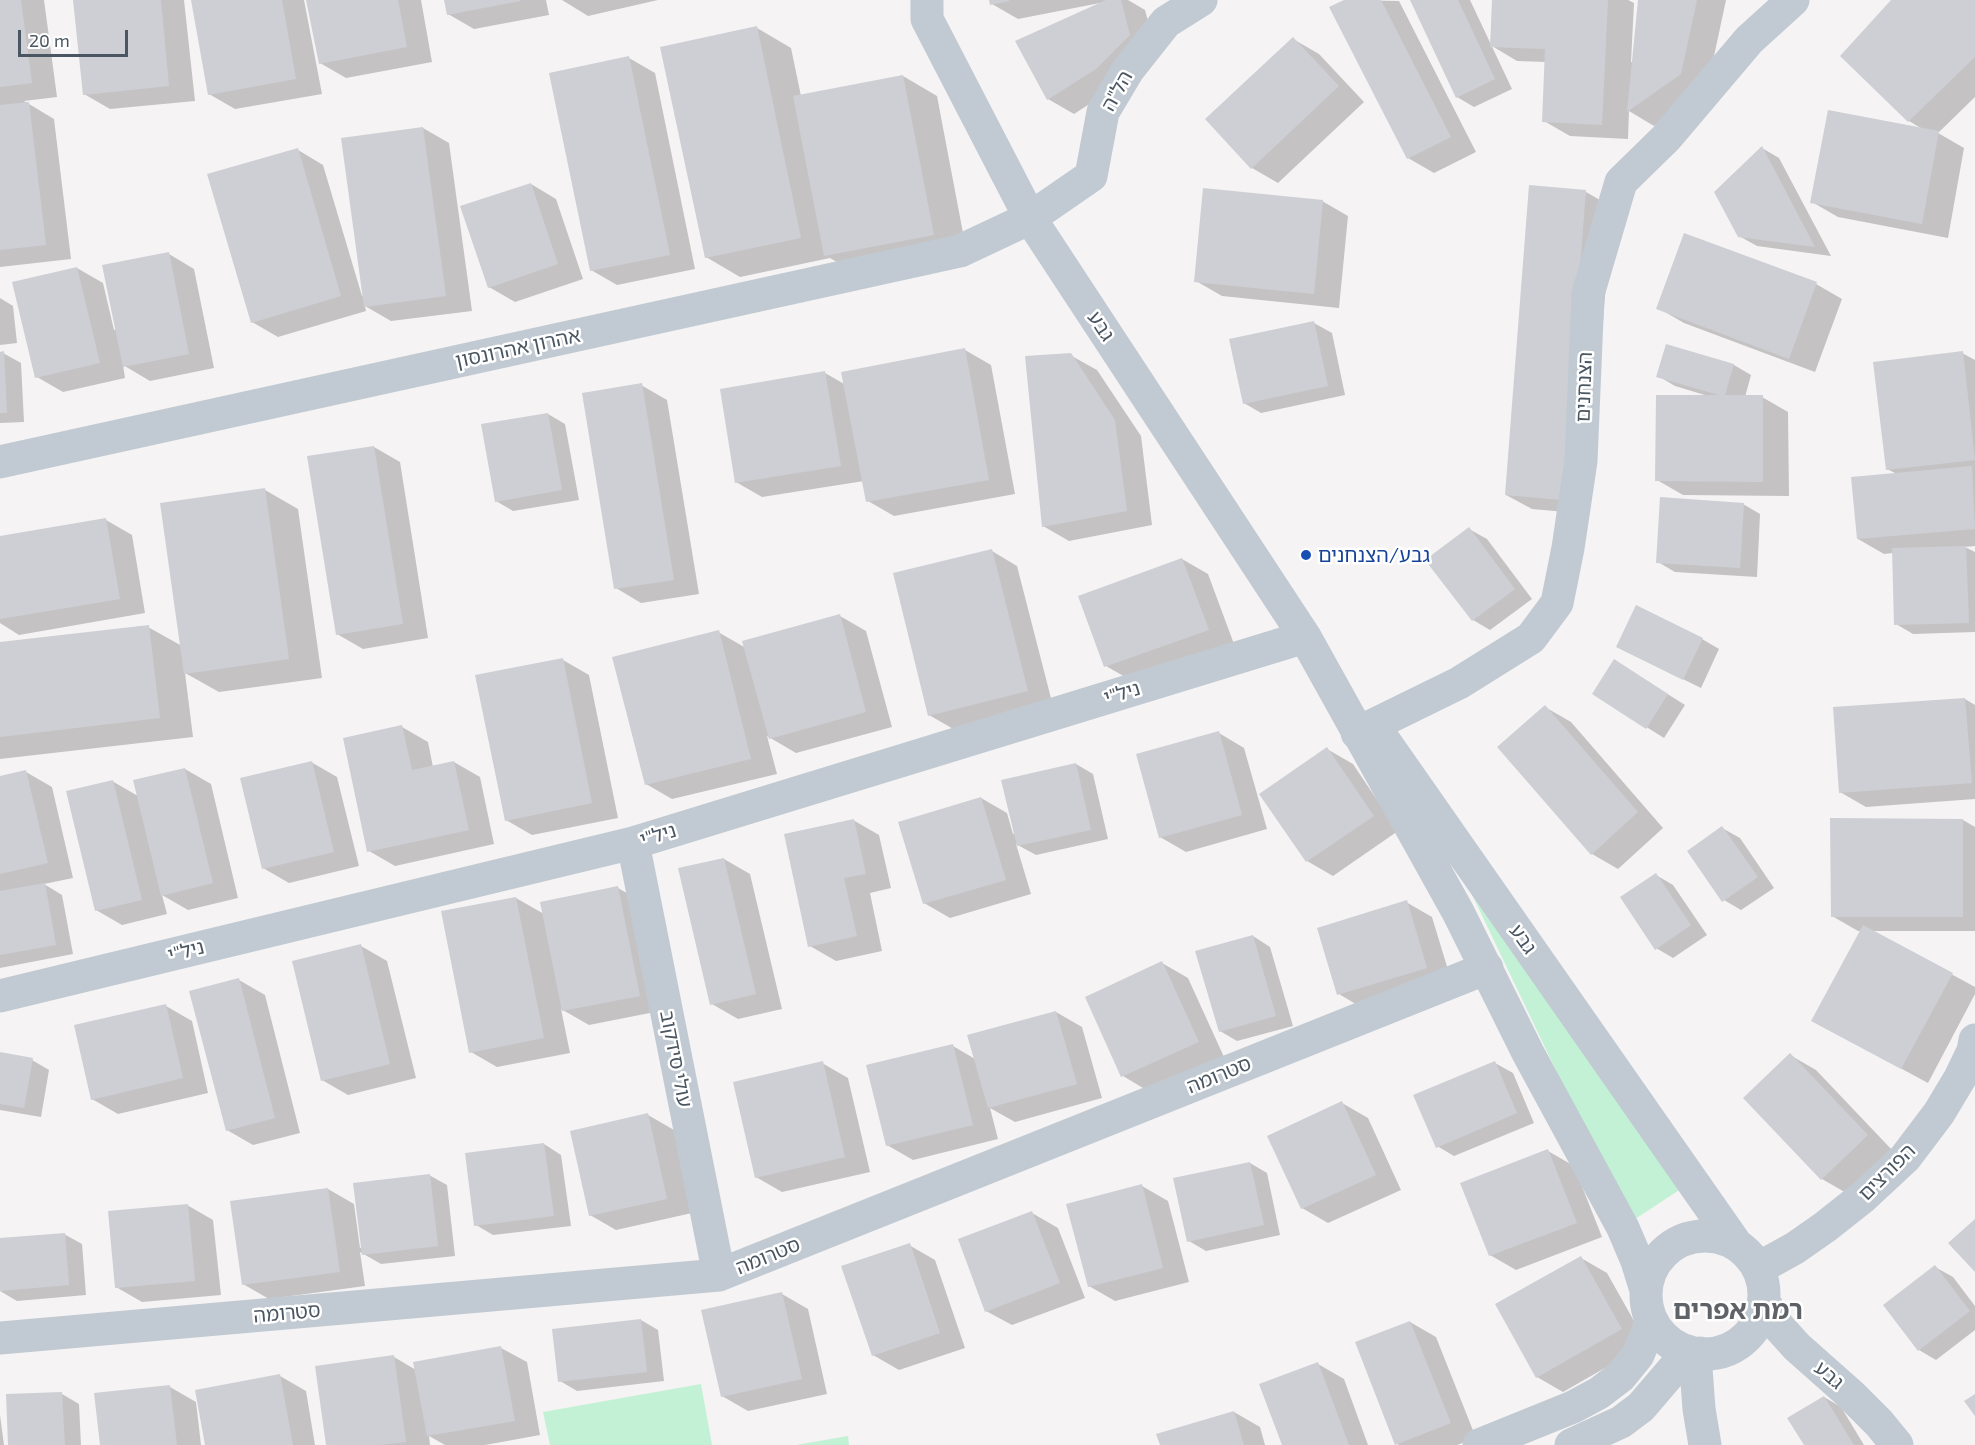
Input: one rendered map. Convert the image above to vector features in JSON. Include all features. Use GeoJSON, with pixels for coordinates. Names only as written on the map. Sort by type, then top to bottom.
{"type":"FeatureCollection","features":[{"type":"Feature","properties":{"kind":"street","name":"גבע"},"geometry":{"type":"LineString","coordinates":[[927,0],[927,19],[1030,218],[1365,728],[1737,1244]]}},
{"type":"Feature","properties":{"kind":"street","name":"הל\"ה"},"geometry":{"type":"LineString","coordinates":[[1030,218],[1091,176],[1103,112],[1128,69],[1166,22],[1202,0]]}},
{"type":"Feature","properties":{"kind":"street","name":"הצנחנים"},"geometry":{"type":"LineString","coordinates":[[1365,728],[1459,683],[1531,638],[1557,603],[1581,461],[1588,294],[1621,182],[1666,138],[1749,40],[1792,0]]}},
{"type":"Feature","properties":{"kind":"street","name":"אהרון אהרונסון"},"geometry":{"type":"LineString","coordinates":[[0,462],[960,251],[1030,218]]}},
{"type":"Feature","properties":{"kind":"street","name":"ניל\"י"},"geometry":{"type":"LineString","coordinates":[[0,996],[633,843],[1305,637]]}},
{"type":"Feature","properties":{"kind":"street","name":"גבע"},"geometry":{"type":"LineString","coordinates":[[1365,728],[1528,1053],[1623,1228],[1637,1261],[1649,1305]]}},
{"type":"Feature","properties":{"kind":"street","name":"עולי סידקוב"},"geometry":{"type":"LineString","coordinates":[[633,843],[719,1275]]}},
{"type":"Feature","properties":{"kind":"street","name":"סטרומה"},"geometry":{"type":"LineString","coordinates":[[0,1338],[719,1275],[1487,968]]}},
{"type":"Feature","properties":{"kind":"street","name":"הפורצים"},"geometry":{"type":"LineString","coordinates":[[1759,1268],[1795,1248],[1825,1227],[1863,1197],[1905,1158],[1939,1113],[1960,1078],[1975,1040]]}},
{"type":"Feature","properties":{"kind":"street"},"geometry":{"type":"LineString","coordinates":[[1479,1445],[1573,1407],[1599,1393],[1620,1377],[1638,1355],[1649,1305],[1651,1270],[1662,1253],[1678,1241],[1698,1235],[1718,1236],[1737,1244],[1749,1254],[1759,1268],[1764,1285],[1765,1303],[1759,1323],[1746,1339],[1729,1350],[1709,1354],[1694,1353],[1673,1345],[1661,1334],[1649,1305]]}},
{"type":"Feature","properties":{"kind":"street","name":"גבע"},"geometry":{"type":"LineString","coordinates":[[1765,1303],[1778,1326],[1797,1347],[1850,1394],[1897,1445]]}},
{"type":"Feature","properties":{"kind":"street"},"geometry":{"type":"LineString","coordinates":[[1571,1445],[1621,1422],[1641,1407],[1694,1353]]}},
{"type":"Feature","properties":{"kind":"street"},"geometry":{"type":"LineString","coordinates":[[1694,1353],[1705,1445]]}},
{"type":"Feature","properties":{"kind":"green space"},"geometry":{"type":"Polygon","coordinates":[[[1467,884],[1681,1189],[1635,1219],[1583,1127],[1467,884]]]}},
{"type":"Feature","properties":{"kind":"green space"},"geometry":{"type":"Polygon","coordinates":[[[701,1384],[712,1445],[550,1445],[543,1412],[701,1384]]]}},
{"type":"Feature","properties":{"kind":"green space"},"geometry":{"type":"Polygon","coordinates":[[[848,1436],[849,1445],[796,1445],[848,1436]]]}},
{"type":"Feature","properties":{"kind":"building"},"geometry":{"type":"Polygon","coordinates":[[[0,0],[21,0],[32,83],[0,87],[0,0]]]}},
{"type":"Feature","properties":{"kind":"building"},"geometry":{"type":"Polygon","coordinates":[[[73,0],[161,0],[169,86],[83,95],[73,0]]]}},
{"type":"Feature","properties":{"kind":"building"},"geometry":{"type":"Polygon","coordinates":[[[191,0],[282,0],[296,79],[208,95],[191,0]]]}},
{"type":"Feature","properties":{"kind":"building"},"geometry":{"type":"Polygon","coordinates":[[[306,0],[398,0],[407,47],[319,64],[306,0]]]}},
{"type":"Feature","properties":{"kind":"building"},"geometry":{"type":"Polygon","coordinates":[[[444,0],[520,0],[520,1],[447,15],[444,0]]]}},
{"type":"Feature","properties":{"kind":"building"},"geometry":{"type":"Polygon","coordinates":[[[989,0],[1009,0],[1009,1],[990,5],[989,0]]]}},
{"type":"Feature","properties":{"kind":"building"},"geometry":{"type":"Polygon","coordinates":[[[1106,0],[1121,0],[1130,35],[1096,69],[1047,100],[1015,41],[1106,0]]]}},
{"type":"Feature","properties":{"kind":"building"},"geometry":{"type":"Polygon","coordinates":[[[1344,0],[1381,0],[1451,137],[1407,159],[1329,7],[1344,0]]]}},
{"type":"Feature","properties":{"kind":"building"},"geometry":{"type":"Polygon","coordinates":[[[1410,0],[1458,0],[1495,79],[1456,98],[1410,0]]]}},
{"type":"Feature","properties":{"kind":"building"},"geometry":{"type":"Polygon","coordinates":[[[1492,0],[1608,0],[1602,125],[1542,122],[1545,49],[1490,47],[1492,0]]]}},
{"type":"Feature","properties":{"kind":"building"},"geometry":{"type":"Polygon","coordinates":[[[1638,0],[1697,0],[1681,74],[1627,112],[1638,0]]]}},
{"type":"Feature","properties":{"kind":"building"},"geometry":{"type":"Polygon","coordinates":[[[1891,0],[1975,0],[1975,57],[1908,122],[1840,56],[1891,0]]]}},
{"type":"Feature","properties":{"kind":"building"},"geometry":{"type":"Polygon","coordinates":[[[757,26],[801,238],[705,258],[660,47],[757,26]]]}},
{"type":"Feature","properties":{"kind":"building"},"geometry":{"type":"Polygon","coordinates":[[[1293,37],[1339,86],[1251,169],[1205,119],[1293,37]]]}},
{"type":"Feature","properties":{"kind":"building"},"geometry":{"type":"Polygon","coordinates":[[[629,56],[670,255],[590,271],[549,73],[629,56]]]}},
{"type":"Feature","properties":{"kind":"building"},"geometry":{"type":"Polygon","coordinates":[[[903,75],[934,235],[824,256],[793,96],[903,75]]]}},
{"type":"Feature","properties":{"kind":"building"},"geometry":{"type":"Polygon","coordinates":[[[29,102],[46,245],[0,250],[0,105],[29,102]]]}},
{"type":"Feature","properties":{"kind":"building"},"geometry":{"type":"Polygon","coordinates":[[[1828,110],[1939,131],[1922,224],[1810,203],[1828,110]]]}},
{"type":"Feature","properties":{"kind":"building"},"geometry":{"type":"Polygon","coordinates":[[[423,127],[446,296],[364,307],[341,138],[423,127]]]}},
{"type":"Feature","properties":{"kind":"building"},"geometry":{"type":"Polygon","coordinates":[[[1762,146],[1815,247],[1738,237],[1714,192],[1762,146]]]}},
{"type":"Feature","properties":{"kind":"building"},"geometry":{"type":"Polygon","coordinates":[[[298,148],[341,296],[251,323],[207,174],[298,148]]]}},
{"type":"Feature","properties":{"kind":"building"},"geometry":{"type":"Polygon","coordinates":[[[531,183],[558,264],[488,288],[460,206],[531,183]]]}},
{"type":"Feature","properties":{"kind":"building"},"geometry":{"type":"Polygon","coordinates":[[[1529,185],[1586,190],[1562,500],[1505,495],[1529,185]]]}},
{"type":"Feature","properties":{"kind":"building"},"geometry":{"type":"Polygon","coordinates":[[[1203,188],[1323,200],[1314,294],[1194,282],[1203,188]]]}},
{"type":"Feature","properties":{"kind":"building"},"geometry":{"type":"Polygon","coordinates":[[[1684,233],[1817,282],[1789,359],[1656,309],[1684,233]]]}},
{"type":"Feature","properties":{"kind":"building"},"geometry":{"type":"Polygon","coordinates":[[[169,252],[189,354],[123,367],[102,265],[169,252]]]}},
{"type":"Feature","properties":{"kind":"building"},"geometry":{"type":"Polygon","coordinates":[[[77,267],[100,363],[35,378],[12,282],[77,267]]]}},
{"type":"Feature","properties":{"kind":"building"},"geometry":{"type":"Polygon","coordinates":[[[1314,321],[1328,386],[1243,404],[1229,339],[1314,321]]]}},
{"type":"Feature","properties":{"kind":"building"},"geometry":{"type":"Polygon","coordinates":[[[1666,344],[1734,364],[1725,395],[1763,395],[1763,482],[1655,481],[1656,395],[1719,395],[1656,377],[1666,344]]]}},
{"type":"Feature","properties":{"kind":"building"},"geometry":{"type":"Polygon","coordinates":[[[965,348],[989,480],[866,502],[841,372],[965,348]]]}},
{"type":"Feature","properties":{"kind":"building"},"geometry":{"type":"Polygon","coordinates":[[[4,351],[7,413],[0,413],[0,352],[4,351]]]}},
{"type":"Feature","properties":{"kind":"building"},"geometry":{"type":"Polygon","coordinates":[[[1963,351],[1975,460],[1886,470],[1873,362],[1963,351]]]}},
{"type":"Feature","properties":{"kind":"building"},"geometry":{"type":"Polygon","coordinates":[[[1071,353],[1115,420],[1127,511],[1042,527],[1025,356],[1071,353]]]}},
{"type":"Feature","properties":{"kind":"building"},"geometry":{"type":"Polygon","coordinates":[[[825,371],[841,466],[735,483],[720,389],[825,371]]]}},
{"type":"Feature","properties":{"kind":"building"},"geometry":{"type":"Polygon","coordinates":[[[642,383],[674,580],[614,589],[582,393],[642,383]]]}},
{"type":"Feature","properties":{"kind":"building"},"geometry":{"type":"Polygon","coordinates":[[[548,413],[562,490],[495,502],[481,424],[548,413]]]}},
{"type":"Feature","properties":{"kind":"building"},"geometry":{"type":"Polygon","coordinates":[[[374,446],[403,624],[336,635],[307,456],[374,446]]]}},
{"type":"Feature","properties":{"kind":"building"},"geometry":{"type":"Polygon","coordinates":[[[1972,466],[1975,529],[1857,539],[1851,477],[1972,466]]]}},
{"type":"Feature","properties":{"kind":"building"},"geometry":{"type":"Polygon","coordinates":[[[265,488],[289,659],[184,674],[160,503],[265,488]]]}},
{"type":"Feature","properties":{"kind":"building"},"geometry":{"type":"Polygon","coordinates":[[[1660,497],[1744,503],[1740,568],[1656,563],[1660,497]]]}},
{"type":"Feature","properties":{"kind":"building"},"geometry":{"type":"Polygon","coordinates":[[[106,518],[120,599],[0,619],[0,536],[106,518]]]}},
{"type":"Feature","properties":{"kind":"building"},"geometry":{"type":"Polygon","coordinates":[[[1469,527],[1515,589],[1472,621],[1425,560],[1469,527]]]}},
{"type":"Feature","properties":{"kind":"building"},"geometry":{"type":"Polygon","coordinates":[[[1966,546],[1969,623],[1894,625],[1892,548],[1966,546]]]}},
{"type":"Feature","properties":{"kind":"building"},"geometry":{"type":"Polygon","coordinates":[[[992,549],[1028,691],[928,716],[893,573],[992,549]]]}},
{"type":"Feature","properties":{"kind":"building"},"geometry":{"type":"Polygon","coordinates":[[[1182,558],[1209,630],[1104,667],[1078,596],[1182,558]]]}},
{"type":"Feature","properties":{"kind":"building"},"geometry":{"type":"Polygon","coordinates":[[[1636,605],[1703,638],[1683,680],[1616,647],[1636,605]]]}},
{"type":"Feature","properties":{"kind":"building"},"geometry":{"type":"Polygon","coordinates":[[[840,614],[866,712],[769,739],[742,641],[840,614]]]}},
{"type":"Feature","properties":{"kind":"building"},"geometry":{"type":"Polygon","coordinates":[[[149,625],[160,718],[0,737],[0,642],[149,625]]]}},
{"type":"Feature","properties":{"kind":"building"},"geometry":{"type":"Polygon","coordinates":[[[719,630],[751,759],[645,785],[612,657],[719,630]]]}},
{"type":"Feature","properties":{"kind":"building"},"geometry":{"type":"Polygon","coordinates":[[[563,658],[592,803],[505,821],[475,675],[563,658]]]}},
{"type":"Feature","properties":{"kind":"building"},"geometry":{"type":"Polygon","coordinates":[[[1614,659],[1668,694],[1646,729],[1592,694],[1614,659]]]}},
{"type":"Feature","properties":{"kind":"building"},"geometry":{"type":"Polygon","coordinates":[[[1965,698],[1972,783],[1839,793],[1833,707],[1965,698]]]}},
{"type":"Feature","properties":{"kind":"building"},"geometry":{"type":"Polygon","coordinates":[[[1545,705],[1638,812],[1591,855],[1497,747],[1545,705]]]}},
{"type":"Feature","properties":{"kind":"building"},"geometry":{"type":"Polygon","coordinates":[[[402,725],[412,770],[454,761],[469,830],[367,852],[343,738],[402,725]]]}},
{"type":"Feature","properties":{"kind":"building"},"geometry":{"type":"Polygon","coordinates":[[[1219,731],[1242,815],[1159,838],[1136,754],[1219,731]]]}},
{"type":"Feature","properties":{"kind":"building"},"geometry":{"type":"Polygon","coordinates":[[[1327,747],[1374,816],[1306,862],[1259,794],[1327,747]]]}},
{"type":"Feature","properties":{"kind":"building"},"geometry":{"type":"Polygon","coordinates":[[[312,761],[334,852],[262,869],[240,778],[312,761]]]}},
{"type":"Feature","properties":{"kind":"building"},"geometry":{"type":"Polygon","coordinates":[[[1076,763],[1091,830],[1017,846],[1001,780],[1076,763]]]}},
{"type":"Feature","properties":{"kind":"building"},"geometry":{"type":"Polygon","coordinates":[[[185,768],[213,883],[161,896],[133,780],[185,768]]]}},
{"type":"Feature","properties":{"kind":"building"},"geometry":{"type":"Polygon","coordinates":[[[26,770],[48,863],[0,874],[0,776],[26,770]]]}},
{"type":"Feature","properties":{"kind":"building"},"geometry":{"type":"Polygon","coordinates":[[[113,780],[142,900],[95,911],[66,791],[113,780]]]}},
{"type":"Feature","properties":{"kind":"building"},"geometry":{"type":"Polygon","coordinates":[[[981,797],[1006,880],[923,904],[898,822],[981,797]]]}},
{"type":"Feature","properties":{"kind":"building"},"geometry":{"type":"Polygon","coordinates":[[[1830,818],[1963,819],[1963,917],[1831,917],[1830,818]]]}},
{"type":"Feature","properties":{"kind":"building"},"geometry":{"type":"Polygon","coordinates":[[[854,819],[866,874],[844,878],[857,936],[808,947],[784,834],[854,819]]]}},
{"type":"Feature","properties":{"kind":"building"},"geometry":{"type":"Polygon","coordinates":[[[1722,826],[1758,877],[1722,902],[1687,851],[1722,826]]]}},
{"type":"Feature","properties":{"kind":"building"},"geometry":{"type":"Polygon","coordinates":[[[724,858],[756,994],[710,1005],[678,868],[724,858]]]}},
{"type":"Feature","properties":{"kind":"building"},"geometry":{"type":"Polygon","coordinates":[[[1656,873],[1691,925],[1655,950],[1620,897],[1656,873]]]}},
{"type":"Feature","properties":{"kind":"building"},"geometry":{"type":"Polygon","coordinates":[[[45,883],[56,945],[0,955],[0,891],[45,883]]]}},
{"type":"Feature","properties":{"kind":"building"},"geometry":{"type":"Polygon","coordinates":[[[618,886],[640,996],[562,1011],[540,902],[618,886]]]}},
{"type":"Feature","properties":{"kind":"building"},"geometry":{"type":"Polygon","coordinates":[[[516,897],[544,1038],[469,1053],[441,911],[516,897]]]}},
{"type":"Feature","properties":{"kind":"building"},"geometry":{"type":"Polygon","coordinates":[[[1407,900],[1427,968],[1337,995],[1317,928],[1407,900]]]}},
{"type":"Feature","properties":{"kind":"building"},"geometry":{"type":"Polygon","coordinates":[[[1863,925],[1953,973],[1901,1069],[1811,1021],[1863,925]]]}},
{"type":"Feature","properties":{"kind":"building"},"geometry":{"type":"Polygon","coordinates":[[[1253,935],[1276,1016],[1219,1032],[1195,951],[1253,935]]]}},
{"type":"Feature","properties":{"kind":"building"},"geometry":{"type":"Polygon","coordinates":[[[361,944],[390,1064],[321,1081],[292,961],[361,944]]]}},
{"type":"Feature","properties":{"kind":"building"},"geometry":{"type":"Polygon","coordinates":[[[1162,961],[1199,1042],[1121,1077],[1085,997],[1162,961]]]}},
{"type":"Feature","properties":{"kind":"building"},"geometry":{"type":"Polygon","coordinates":[[[239,978],[275,1118],[226,1131],[189,991],[239,978]]]}},
{"type":"Feature","properties":{"kind":"building"},"geometry":{"type":"Polygon","coordinates":[[[166,1004],[183,1078],[91,1100],[74,1025],[166,1004]]]}},
{"type":"Feature","properties":{"kind":"building"},"geometry":{"type":"Polygon","coordinates":[[[1056,1011],[1077,1084],[988,1108],[967,1035],[1056,1011]]]}},
{"type":"Feature","properties":{"kind":"building"},"geometry":{"type":"Polygon","coordinates":[[[953,1044],[973,1125],[886,1146],[866,1065],[953,1044]]]}},
{"type":"Feature","properties":{"kind":"building"},"geometry":{"type":"Polygon","coordinates":[[[0,1052],[33,1058],[24,1108],[0,1104],[0,1052]]]}},
{"type":"Feature","properties":{"kind":"building"},"geometry":{"type":"Polygon","coordinates":[[[1790,1053],[1868,1135],[1821,1180],[1743,1098],[1790,1053]]]}},
{"type":"Feature","properties":{"kind":"building"},"geometry":{"type":"Polygon","coordinates":[[[823,1061],[845,1157],[755,1178],[733,1082],[823,1061]]]}},
{"type":"Feature","properties":{"kind":"building"},"geometry":{"type":"Polygon","coordinates":[[[1495,1061],[1517,1113],[1436,1148],[1413,1095],[1495,1061]]]}},
{"type":"Feature","properties":{"kind":"building"},"geometry":{"type":"Polygon","coordinates":[[[1342,1101],[1376,1175],[1301,1209],[1267,1136],[1342,1101]]]}},
{"type":"Feature","properties":{"kind":"building"},"geometry":{"type":"Polygon","coordinates":[[[648,1113],[667,1199],[589,1216],[570,1131],[648,1113]]]}},
{"type":"Feature","properties":{"kind":"building"},"geometry":{"type":"Polygon","coordinates":[[[544,1143],[554,1216],[474,1226],[465,1153],[544,1143]]]}},
{"type":"Feature","properties":{"kind":"building"},"geometry":{"type":"Polygon","coordinates":[[[1548,1149],[1577,1223],[1489,1256],[1460,1183],[1548,1149]]]}},
{"type":"Feature","properties":{"kind":"building"},"geometry":{"type":"Polygon","coordinates":[[[1250,1162],[1264,1225],[1187,1242],[1173,1178],[1250,1162]]]}},
{"type":"Feature","properties":{"kind":"building"},"geometry":{"type":"Polygon","coordinates":[[[430,1174],[438,1246],[362,1255],[353,1183],[430,1174]]]}},
{"type":"Feature","properties":{"kind":"building"},"geometry":{"type":"Polygon","coordinates":[[[1142,1184],[1163,1268],[1088,1287],[1066,1204],[1142,1184]]]}},
{"type":"Feature","properties":{"kind":"building"},"geometry":{"type":"Polygon","coordinates":[[[328,1188],[340,1272],[242,1285],[230,1201],[328,1188]]]}},
{"type":"Feature","properties":{"kind":"building"},"geometry":{"type":"Polygon","coordinates":[[[188,1204],[195,1281],[115,1288],[108,1211],[188,1204]]]}},
{"type":"Feature","properties":{"kind":"building"},"geometry":{"type":"Polygon","coordinates":[[[1032,1211],[1060,1283],[985,1312],[958,1239],[1032,1211]]]}},
{"type":"Feature","properties":{"kind":"building"},"geometry":{"type":"Polygon","coordinates":[[[1975,1219],[1975,1272],[1948,1243],[1975,1219]]]}},
{"type":"Feature","properties":{"kind":"building"},"geometry":{"type":"Polygon","coordinates":[[[65,1233],[69,1285],[0,1291],[0,1238],[65,1233]]]}},
{"type":"Feature","properties":{"kind":"building"},"geometry":{"type":"Polygon","coordinates":[[[910,1243],[940,1333],[872,1356],[841,1266],[910,1243]]]}},
{"type":"Feature","properties":{"kind":"building"},"geometry":{"type":"Polygon","coordinates":[[[1581,1256],[1622,1329],[1536,1378],[1495,1304],[1581,1256]]]}},
{"type":"Feature","properties":{"kind":"building"},"geometry":{"type":"Polygon","coordinates":[[[1935,1265],[1970,1311],[1918,1351],[1883,1305],[1935,1265]]]}},
{"type":"Feature","properties":{"kind":"building"},"geometry":{"type":"Polygon","coordinates":[[[782,1292],[802,1379],[721,1397],[701,1310],[782,1292]]]}},
{"type":"Feature","properties":{"kind":"building"},"geometry":{"type":"Polygon","coordinates":[[[641,1319],[647,1372],[558,1382],[552,1329],[641,1319]]]}},
{"type":"Feature","properties":{"kind":"building"},"geometry":{"type":"Polygon","coordinates":[[[1410,1321],[1451,1423],[1395,1445],[1355,1342],[1410,1321]]]}},
{"type":"Feature","properties":{"kind":"building"},"geometry":{"type":"Polygon","coordinates":[[[501,1346],[515,1421],[427,1436],[413,1362],[501,1346]]]}},
{"type":"Feature","properties":{"kind":"building"},"geometry":{"type":"Polygon","coordinates":[[[394,1355],[406,1442],[380,1445],[326,1445],[315,1366],[394,1355]]]}},
{"type":"Feature","properties":{"kind":"building"},"geometry":{"type":"Polygon","coordinates":[[[1318,1362],[1349,1445],[1282,1445],[1259,1384],[1318,1362]]]}},
{"type":"Feature","properties":{"kind":"building"},"geometry":{"type":"Polygon","coordinates":[[[280,1374],[293,1445],[205,1445],[195,1390],[280,1374]]]}},
{"type":"Feature","properties":{"kind":"building"},"geometry":{"type":"Polygon","coordinates":[[[170,1385],[177,1445],[100,1445],[94,1393],[170,1385]]]}},
{"type":"Feature","properties":{"kind":"building"},"geometry":{"type":"Polygon","coordinates":[[[62,1392],[65,1445],[8,1445],[6,1394],[62,1392]]]}},
{"type":"Feature","properties":{"kind":"building"},"geometry":{"type":"Polygon","coordinates":[[[1975,1394],[1975,1416],[1964,1401],[1975,1394]]]}},
{"type":"Feature","properties":{"kind":"building"},"geometry":{"type":"Polygon","coordinates":[[[1824,1396],[1854,1445],[1804,1445],[1787,1418],[1824,1396]]]}},
{"type":"Feature","properties":{"kind":"building"},"geometry":{"type":"Polygon","coordinates":[[[1234,1411],[1244,1445],[1160,1445],[1156,1434],[1234,1411]]]}},
{"type":"Feature","properties":{"kind":"place","name":"גבע/הצנחנים"},"geometry":{"type":"Point","coordinates":[1306,555]}},
{"type":"Feature","properties":{"kind":"district","name":"רמת אפרים"},"geometry":{"type":"Point","coordinates":[1738,1310]}}]}
